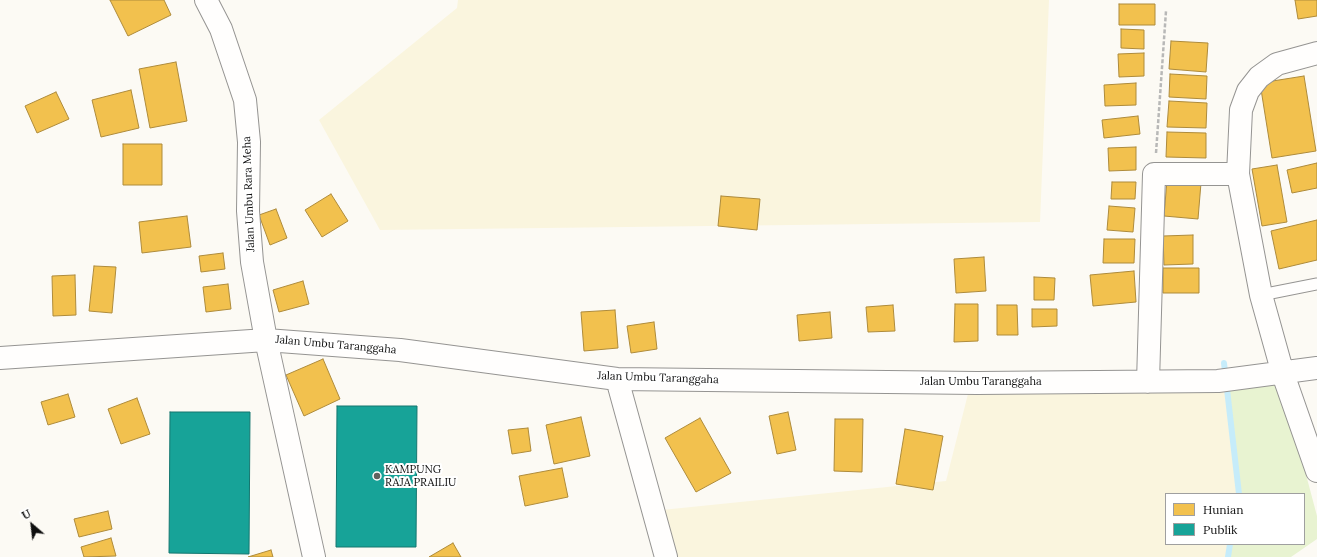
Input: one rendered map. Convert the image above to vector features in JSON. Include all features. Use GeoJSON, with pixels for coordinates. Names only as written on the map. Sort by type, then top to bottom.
{"type":"FeatureCollection","features":[{"type":"Feature","properties":{"kind":"street","name":"Jalan Umbu Rara Meha"},"geometry":{"type":"LineString","coordinates":[[206,0],[221,29],[245,100],[249,142],[248,212],[252,262],[266,340],[314,557]]}},
{"type":"Feature","properties":{"kind":"street"},"geometry":{"type":"LineString","coordinates":[[1317,53],[1277,64],[1259,77],[1248,91],[1241,110],[1238,174],[1261,295],[1283,374],[1317,470]]}},
{"type":"Feature","properties":{"kind":"street"},"geometry":{"type":"LineString","coordinates":[[1148,382],[1154,174],[1238,174]]}},
{"type":"Feature","properties":{"kind":"street","name":"Jalan Umbu Taranggaha"},"geometry":{"type":"LineString","coordinates":[[0,358],[266,340],[400,350],[616,379],[977,383],[1226,381],[1317,368]]}},
{"type":"Feature","properties":{"kind":"street"},"geometry":{"type":"LineString","coordinates":[[616,379],[666,557]]}},
{"type":"Feature","properties":{"kind":"lane"},"geometry":{"type":"LineString","coordinates":[[1261,295],[1317,284]]}},
{"type":"Feature","properties":{"kind":"path"},"geometry":{"type":"LineString","coordinates":[[1154,174],[1166,11]]}},
{"type":"Feature","properties":{"kind":"shaded area"},"geometry":{"type":"Polygon","coordinates":[[[458,0],[1049,0],[1040,222],[380,230],[319,120],[457,8],[458,0]]]}},
{"type":"Feature","properties":{"kind":"shaded area"},"geometry":{"type":"Polygon","coordinates":[[[1226,382],[1239,493],[1165,493],[1165,545],[1230,545],[1228,557],[656,557],[652,511],[946,481],[970,386],[1226,382]]]}},
{"type":"Feature","properties":{"kind":"green space"},"geometry":{"type":"Polygon","coordinates":[[[1279,373],[1317,516],[1317,539],[1291,557],[1228,557],[1230,545],[1305,545],[1305,493],[1239,493],[1226,382],[1279,373]]]}},
{"type":"Feature","properties":{"kind":"building: Hunian"},"geometry":{"type":"Polygon","coordinates":[[[110,0],[164,0],[171,15],[128,36],[110,0]]]}},
{"type":"Feature","properties":{"kind":"building: Hunian"},"geometry":{"type":"Polygon","coordinates":[[[1295,0],[1317,0],[1317,16],[1298,19],[1295,0]]]}},
{"type":"Feature","properties":{"kind":"building: Hunian"},"geometry":{"type":"Polygon","coordinates":[[[1119,4],[1155,4],[1155,25],[1119,25],[1119,4]]]}},
{"type":"Feature","properties":{"kind":"building: Hunian"},"geometry":{"type":"Polygon","coordinates":[[[1121,29],[1144,30],[1144,49],[1121,48],[1121,29]]]}},
{"type":"Feature","properties":{"kind":"building: Hunian"},"geometry":{"type":"Polygon","coordinates":[[[1171,41],[1208,43],[1206,72],[1169,69],[1171,41]]]}},
{"type":"Feature","properties":{"kind":"building: Hunian"},"geometry":{"type":"Polygon","coordinates":[[[1144,53],[1144,76],[1119,77],[1118,54],[1144,53]]]}},
{"type":"Feature","properties":{"kind":"building: Hunian"},"geometry":{"type":"Polygon","coordinates":[[[176,62],[187,121],[150,128],[139,69],[176,62]]]}},
{"type":"Feature","properties":{"kind":"building: Hunian"},"geometry":{"type":"Polygon","coordinates":[[[1170,74],[1207,76],[1206,99],[1169,97],[1170,74]]]}},
{"type":"Feature","properties":{"kind":"building: Hunian"},"geometry":{"type":"Polygon","coordinates":[[[1304,76],[1316,151],[1272,158],[1260,83],[1304,76]]]}},
{"type":"Feature","properties":{"kind":"building: Hunian"},"geometry":{"type":"Polygon","coordinates":[[[1136,83],[1136,105],[1105,106],[1104,85],[1136,83]]]}},
{"type":"Feature","properties":{"kind":"building: Hunian"},"geometry":{"type":"Polygon","coordinates":[[[131,90],[139,128],[101,137],[92,100],[131,90]]]}},
{"type":"Feature","properties":{"kind":"building: Hunian"},"geometry":{"type":"Polygon","coordinates":[[[56,92],[69,119],[37,133],[25,106],[56,92]]]}},
{"type":"Feature","properties":{"kind":"building: Hunian"},"geometry":{"type":"Polygon","coordinates":[[[1169,101],[1207,103],[1206,128],[1167,127],[1169,101]]]}},
{"type":"Feature","properties":{"kind":"building: Hunian"},"geometry":{"type":"Polygon","coordinates":[[[1138,116],[1140,134],[1104,138],[1102,120],[1138,116]]]}},
{"type":"Feature","properties":{"kind":"building: Hunian"},"geometry":{"type":"Polygon","coordinates":[[[1167,132],[1206,133],[1206,158],[1166,157],[1167,132]]]}},
{"type":"Feature","properties":{"kind":"building: Hunian"},"geometry":{"type":"Polygon","coordinates":[[[123,144],[162,144],[162,185],[123,185],[123,144]]]}},
{"type":"Feature","properties":{"kind":"building: Hunian"},"geometry":{"type":"Polygon","coordinates":[[[1136,147],[1136,170],[1109,171],[1108,148],[1136,147]]]}},
{"type":"Feature","properties":{"kind":"building: Hunian"},"geometry":{"type":"Polygon","coordinates":[[[1317,163],[1317,188],[1292,193],[1287,170],[1317,163]]]}},
{"type":"Feature","properties":{"kind":"building: Hunian"},"geometry":{"type":"Polygon","coordinates":[[[1277,165],[1287,222],[1262,226],[1252,169],[1277,165]]]}},
{"type":"Feature","properties":{"kind":"building: Hunian"},"geometry":{"type":"Polygon","coordinates":[[[1167,180],[1201,183],[1198,219],[1164,216],[1167,180]]]}},
{"type":"Feature","properties":{"kind":"building: Hunian"},"geometry":{"type":"Polygon","coordinates":[[[1112,182],[1136,182],[1135,199],[1111,199],[1112,182]]]}},
{"type":"Feature","properties":{"kind":"building: Hunian"},"geometry":{"type":"Polygon","coordinates":[[[331,194],[348,221],[322,237],[305,210],[331,194]]]}},
{"type":"Feature","properties":{"kind":"building: Hunian"},"geometry":{"type":"Polygon","coordinates":[[[721,196],[760,199],[757,230],[718,226],[721,196]]]}},
{"type":"Feature","properties":{"kind":"building: Hunian"},"geometry":{"type":"Polygon","coordinates":[[[1109,206],[1135,208],[1133,232],[1107,230],[1109,206]]]}},
{"type":"Feature","properties":{"kind":"building: Hunian"},"geometry":{"type":"Polygon","coordinates":[[[276,209],[287,238],[270,245],[259,215],[276,209]]]}},
{"type":"Feature","properties":{"kind":"building: Hunian"},"geometry":{"type":"Polygon","coordinates":[[[187,216],[191,247],[142,253],[139,222],[187,216]]]}},
{"type":"Feature","properties":{"kind":"building: Hunian"},"geometry":{"type":"Polygon","coordinates":[[[1317,220],[1317,260],[1279,269],[1271,231],[1317,220]]]}},
{"type":"Feature","properties":{"kind":"building: Hunian"},"geometry":{"type":"Polygon","coordinates":[[[1193,235],[1193,264],[1164,265],[1163,236],[1193,235]]]}},
{"type":"Feature","properties":{"kind":"building: Hunian"},"geometry":{"type":"Polygon","coordinates":[[[1104,239],[1135,239],[1134,263],[1103,263],[1104,239]]]}},
{"type":"Feature","properties":{"kind":"building: Hunian"},"geometry":{"type":"Polygon","coordinates":[[[223,253],[225,269],[201,272],[199,256],[223,253]]]}},
{"type":"Feature","properties":{"kind":"building: Hunian"},"geometry":{"type":"Polygon","coordinates":[[[984,257],[986,291],[956,293],[954,259],[984,257]]]}},
{"type":"Feature","properties":{"kind":"building: Hunian"},"geometry":{"type":"Polygon","coordinates":[[[94,266],[116,267],[112,313],[89,311],[94,266]]]}},
{"type":"Feature","properties":{"kind":"building: Hunian"},"geometry":{"type":"Polygon","coordinates":[[[1163,268],[1199,268],[1199,293],[1163,293],[1163,268]]]}},
{"type":"Feature","properties":{"kind":"building: Hunian"},"geometry":{"type":"Polygon","coordinates":[[[1134,271],[1136,302],[1093,306],[1090,275],[1134,271]]]}},
{"type":"Feature","properties":{"kind":"building: Hunian"},"geometry":{"type":"Polygon","coordinates":[[[75,275],[76,315],[53,316],[52,276],[75,275]]]}},
{"type":"Feature","properties":{"kind":"building: Hunian"},"geometry":{"type":"Polygon","coordinates":[[[1034,277],[1055,278],[1054,300],[1034,300],[1034,277]]]}},
{"type":"Feature","properties":{"kind":"building: Hunian"},"geometry":{"type":"Polygon","coordinates":[[[303,281],[309,304],[279,312],[273,290],[303,281]]]}},
{"type":"Feature","properties":{"kind":"building: Hunian"},"geometry":{"type":"Polygon","coordinates":[[[228,284],[231,309],[206,312],[203,287],[228,284]]]}},
{"type":"Feature","properties":{"kind":"building: Hunian"},"geometry":{"type":"Polygon","coordinates":[[[955,304],[978,304],[978,341],[954,342],[955,304]]]}},
{"type":"Feature","properties":{"kind":"building: Hunian"},"geometry":{"type":"Polygon","coordinates":[[[893,305],[895,331],[868,332],[866,307],[893,305]]]}},
{"type":"Feature","properties":{"kind":"building: Hunian"},"geometry":{"type":"Polygon","coordinates":[[[997,305],[1017,305],[1018,335],[997,335],[997,305]]]}},
{"type":"Feature","properties":{"kind":"building: Hunian"},"geometry":{"type":"Polygon","coordinates":[[[1032,309],[1057,309],[1057,326],[1032,327],[1032,309]]]}},
{"type":"Feature","properties":{"kind":"building: Hunian"},"geometry":{"type":"Polygon","coordinates":[[[615,310],[618,348],[584,351],[581,312],[615,310]]]}},
{"type":"Feature","properties":{"kind":"building: Hunian"},"geometry":{"type":"Polygon","coordinates":[[[830,312],[832,338],[799,341],[797,315],[830,312]]]}},
{"type":"Feature","properties":{"kind":"building: Hunian"},"geometry":{"type":"Polygon","coordinates":[[[654,322],[657,349],[631,353],[627,326],[654,322]]]}},
{"type":"Feature","properties":{"kind":"building: Hunian"},"geometry":{"type":"Polygon","coordinates":[[[323,359],[340,399],[304,416],[286,375],[323,359]]]}},
{"type":"Feature","properties":{"kind":"building: Hunian"},"geometry":{"type":"Polygon","coordinates":[[[68,394],[75,417],[48,425],[41,402],[68,394]]]}},
{"type":"Feature","properties":{"kind":"building: Hunian"},"geometry":{"type":"Polygon","coordinates":[[[137,398],[150,434],[121,444],[108,409],[137,398]]]}},
{"type":"Feature","properties":{"kind":"building: Hunian"},"geometry":{"type":"Polygon","coordinates":[[[788,412],[796,450],[777,454],[769,416],[788,412]]]}},
{"type":"Feature","properties":{"kind":"building: Hunian"},"geometry":{"type":"Polygon","coordinates":[[[581,417],[590,456],[554,464],[546,425],[581,417]]]}},
{"type":"Feature","properties":{"kind":"building: Hunian"},"geometry":{"type":"Polygon","coordinates":[[[700,418],[731,473],[696,492],[665,438],[700,418]]]}},
{"type":"Feature","properties":{"kind":"building: Hunian"},"geometry":{"type":"Polygon","coordinates":[[[835,419],[863,419],[862,472],[834,471],[835,419]]]}},
{"type":"Feature","properties":{"kind":"building: Hunian"},"geometry":{"type":"Polygon","coordinates":[[[528,428],[531,451],[512,454],[508,430],[528,428]]]}},
{"type":"Feature","properties":{"kind":"building: Hunian"},"geometry":{"type":"Polygon","coordinates":[[[905,429],[943,436],[933,490],[896,484],[905,429]]]}},
{"type":"Feature","properties":{"kind":"building: Hunian"},"geometry":{"type":"Polygon","coordinates":[[[562,468],[568,497],[525,506],[519,476],[562,468]]]}},
{"type":"Feature","properties":{"kind":"building: Hunian"},"geometry":{"type":"Polygon","coordinates":[[[108,511],[112,529],[79,537],[74,519],[108,511]]]}},
{"type":"Feature","properties":{"kind":"building: Hunian"},"geometry":{"type":"Polygon","coordinates":[[[111,538],[116,556],[84,557],[81,547],[111,538]]]}},
{"type":"Feature","properties":{"kind":"building: Hunian"},"geometry":{"type":"Polygon","coordinates":[[[453,543],[461,557],[429,557],[453,543]]]}},
{"type":"Feature","properties":{"kind":"building: Hunian"},"geometry":{"type":"Polygon","coordinates":[[[271,550],[273,557],[248,557],[271,550]]]}},
{"type":"Feature","properties":{"kind":"building: Publik","name":"KAMPUNG RAJA PRAILIU"},"geometry":{"type":"Polygon","coordinates":[[[337,406],[417,406],[416,547],[336,547],[337,406]]]}},
{"type":"Feature","properties":{"kind":"building: Publik"},"geometry":{"type":"Polygon","coordinates":[[[170,412],[250,412],[249,554],[169,553],[170,412]]]}},
{"type":"Feature","properties":{"kind":"waterway"},"geometry":{"type":"LineString","coordinates":[[1224,363],[1239,493]]}},
{"type":"Feature","properties":{"kind":"waterway"},"geometry":{"type":"LineString","coordinates":[[1228,557],[1230,545]]}},
{"type":"Feature","properties":{"kind":"place","name":"KAMPUNG RAJA PRAILIU"},"geometry":{"type":"Point","coordinates":[377,476]}}]}
